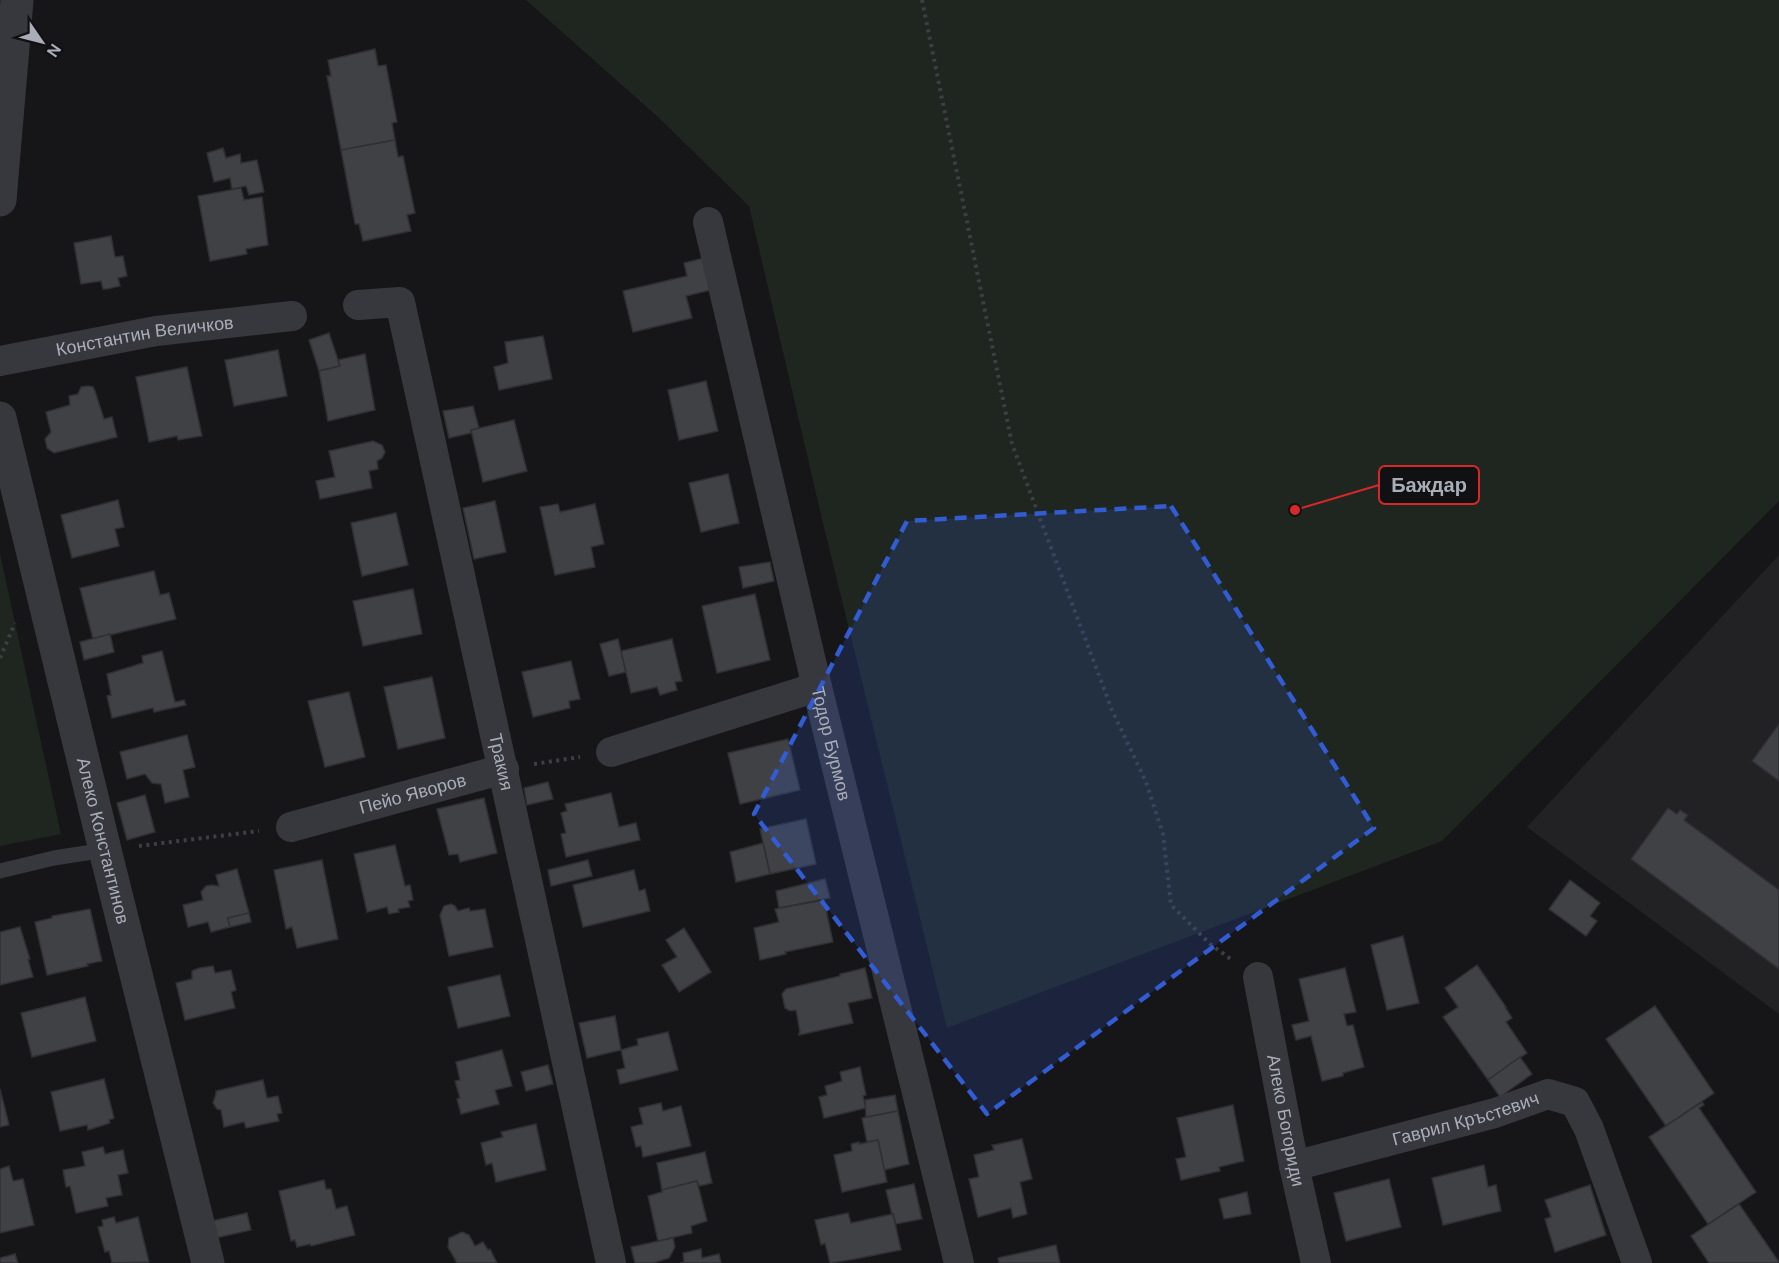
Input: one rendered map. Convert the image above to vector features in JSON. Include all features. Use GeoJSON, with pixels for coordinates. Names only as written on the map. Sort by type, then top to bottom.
{"type":"FeatureCollection","features":[{"type":"Feature","properties":{"kind":"street"},"geometry":{"type":"LineString","coordinates":[[0,200],[17,0]]}},
{"type":"Feature","properties":{"kind":"street","name":"Тодор Бурмов"},"geometry":{"type":"LineString","coordinates":[[708,222],[817,687],[959,1263]]}},
{"type":"Feature","properties":{"kind":"street","name":"Тракия"},"geometry":{"type":"LineString","coordinates":[[358,305],[400,302],[611,1263]]}},
{"type":"Feature","properties":{"kind":"street","name":"Константин Величков"},"geometry":{"type":"LineString","coordinates":[[0,361],[156,331],[292,316]]}},
{"type":"Feature","properties":{"kind":"street","name":"Алеко Константинов"},"geometry":{"type":"LineString","coordinates":[[0,418],[208,1263]]}},
{"type":"Feature","properties":{"kind":"street"},"geometry":{"type":"LineString","coordinates":[[611,752],[817,687]]}},
{"type":"Feature","properties":{"kind":"street","name":"Пейо Яворов"},"geometry":{"type":"LineString","coordinates":[[291,826],[504,769]]}},
{"type":"Feature","properties":{"kind":"street","name":"Алеко Богориди"},"geometry":{"type":"LineString","coordinates":[[1258,978],[1294,1166],[1316,1263]]}},
{"type":"Feature","properties":{"kind":"street","name":"Гаврил Кръстевич"},"geometry":{"type":"LineString","coordinates":[[1294,1166],[1495,1113],[1548,1094],[1575,1102],[1589,1129],[1638,1263]]}},
{"type":"Feature","properties":{"kind":"lane"},"geometry":{"type":"LineString","coordinates":[[0,871],[54,858],[105,850]]}},
{"type":"Feature","properties":{"kind":"path"},"geometry":{"type":"LineString","coordinates":[[921,0],[1012,444],[1112,710],[1146,782],[1163,834],[1171,905],[1210,944],[1258,978]]}},
{"type":"Feature","properties":{"kind":"path"},"geometry":{"type":"LineString","coordinates":[[504,769],[611,752]]}},
{"type":"Feature","properties":{"kind":"path"},"geometry":{"type":"LineString","coordinates":[[105,850],[291,826]]}},
{"type":"Feature","properties":{"kind":"highlighted area"},"geometry":{"type":"Polygon","coordinates":[[[1171,506],[1374,828],[987,1114],[754,814],[907,521],[1171,506]]]}},
{"type":"Feature","properties":{"kind":"shaded area"},"geometry":{"type":"Polygon","coordinates":[[[526,0],[1779,0],[1779,501],[1442,841],[947,1028],[822,519],[749,206],[658,117],[526,0]]]}},
{"type":"Feature","properties":{"kind":"shaded area"},"geometry":{"type":"Polygon","coordinates":[[[0,554],[61,834],[0,846],[0,554]]]}},
{"type":"Feature","properties":{"kind":"shaded area"},"geometry":{"type":"Polygon","coordinates":[[[1779,555],[1779,1014],[1527,827],[1779,555]]]}},
{"type":"Feature","properties":{"kind":"building"},"geometry":{"type":"Polygon","coordinates":[[[375,49],[378,66],[386,65],[397,122],[392,123],[395,140],[341,150],[327,76],[331,76],[328,60],[375,49]]]}},
{"type":"Feature","properties":{"kind":"building"},"geometry":{"type":"Polygon","coordinates":[[[395,140],[398,157],[403,156],[415,213],[407,215],[411,231],[363,241],[359,224],[355,224],[341,150],[395,140]]]}},
{"type":"Feature","properties":{"kind":"building"},"geometry":{"type":"Polygon","coordinates":[[[223,148],[226,158],[240,154],[241,163],[257,160],[264,192],[249,195],[246,186],[232,189],[230,178],[214,182],[207,153],[223,148]]]}},
{"type":"Feature","properties":{"kind":"building"},"geometry":{"type":"Polygon","coordinates":[[[241,188],[244,200],[262,197],[268,245],[246,249],[247,254],[210,261],[198,196],[241,188]]]}},
{"type":"Feature","properties":{"kind":"building"},"geometry":{"type":"Polygon","coordinates":[[[111,236],[115,257],[123,256],[127,276],[118,278],[120,286],[107,289],[103,289],[101,281],[81,284],[74,243],[111,236]]]}},
{"type":"Feature","properties":{"kind":"building"},"geometry":{"type":"Polygon","coordinates":[[[704,258],[711,290],[686,296],[692,318],[633,332],[623,291],[687,276],[684,263],[704,258]]]}},
{"type":"Feature","properties":{"kind":"building"},"geometry":{"type":"Polygon","coordinates":[[[329,333],[340,366],[319,371],[309,340],[329,333]]]}},
{"type":"Feature","properties":{"kind":"building"},"geometry":{"type":"Polygon","coordinates":[[[543,336],[552,379],[499,390],[494,367],[508,363],[505,342],[543,336]]]}},
{"type":"Feature","properties":{"kind":"building"},"geometry":{"type":"Polygon","coordinates":[[[278,350],[287,396],[234,406],[225,360],[278,350]]]}},
{"type":"Feature","properties":{"kind":"building"},"geometry":{"type":"Polygon","coordinates":[[[365,354],[375,410],[328,421],[319,371],[340,366],[338,360],[365,354]]]}},
{"type":"Feature","properties":{"kind":"building"},"geometry":{"type":"Polygon","coordinates":[[[187,367],[202,436],[178,440],[177,436],[149,442],[136,377],[187,367]]]}},
{"type":"Feature","properties":{"kind":"building"},"geometry":{"type":"Polygon","coordinates":[[[706,381],[718,431],[679,440],[668,390],[706,381]]]}},
{"type":"Feature","properties":{"kind":"building"},"geometry":{"type":"Polygon","coordinates":[[[81,387],[93,387],[95,391],[104,419],[112,417],[117,437],[54,453],[47,448],[45,439],[51,432],[46,412],[70,405],[69,396],[78,394],[81,387]]]}},
{"type":"Feature","properties":{"kind":"building"},"geometry":{"type":"Polygon","coordinates":[[[473,406],[479,428],[471,430],[471,433],[449,438],[443,411],[473,406]]]}},
{"type":"Feature","properties":{"kind":"building"},"geometry":{"type":"Polygon","coordinates":[[[514,420],[527,471],[483,482],[471,430],[514,420]]]}},
{"type":"Feature","properties":{"kind":"building"},"geometry":{"type":"Polygon","coordinates":[[[373,441],[382,445],[385,452],[377,461],[378,469],[369,471],[372,488],[320,499],[316,481],[335,477],[329,451],[373,441]]]}},
{"type":"Feature","properties":{"kind":"building"},"geometry":{"type":"Polygon","coordinates":[[[728,474],[739,523],[701,532],[689,483],[728,474]]]}},
{"type":"Feature","properties":{"kind":"building"},"geometry":{"type":"Polygon","coordinates":[[[118,500],[124,527],[115,529],[119,546],[72,558],[61,515],[118,500]]]}},
{"type":"Feature","properties":{"kind":"building"},"geometry":{"type":"Polygon","coordinates":[[[495,501],[506,552],[474,559],[463,508],[495,501]]]}},
{"type":"Feature","properties":{"kind":"building"},"geometry":{"type":"Polygon","coordinates":[[[558,504],[560,512],[595,504],[604,544],[591,547],[595,567],[555,575],[540,507],[558,504]]]}},
{"type":"Feature","properties":{"kind":"building"},"geometry":{"type":"Polygon","coordinates":[[[396,513],[408,565],[362,576],[351,523],[396,513]]]}},
{"type":"Feature","properties":{"kind":"building"},"geometry":{"type":"Polygon","coordinates":[[[770,562],[774,581],[743,588],[739,567],[770,562]]]}},
{"type":"Feature","properties":{"kind":"building"},"geometry":{"type":"Polygon","coordinates":[[[154,571],[160,595],[169,593],[176,619],[93,639],[80,588],[154,571]]]}},
{"type":"Feature","properties":{"kind":"building"},"geometry":{"type":"Polygon","coordinates":[[[413,589],[422,634],[363,646],[353,601],[413,589]]]}},
{"type":"Feature","properties":{"kind":"building"},"geometry":{"type":"Polygon","coordinates":[[[755,594],[770,660],[717,673],[702,606],[755,594]]]}},
{"type":"Feature","properties":{"kind":"building"},"geometry":{"type":"Polygon","coordinates":[[[110,634],[114,652],[84,660],[80,642],[110,634]]]}},
{"type":"Feature","properties":{"kind":"building"},"geometry":{"type":"Polygon","coordinates":[[[618,639],[626,672],[609,676],[600,644],[618,639]]]}},
{"type":"Feature","properties":{"kind":"building"},"geometry":{"type":"Polygon","coordinates":[[[672,639],[682,681],[675,682],[677,690],[660,695],[657,687],[631,693],[621,651],[672,639]]]}},
{"type":"Feature","properties":{"kind":"building"},"geometry":{"type":"Polygon","coordinates":[[[162,651],[175,702],[184,700],[186,705],[154,712],[153,708],[112,718],[107,696],[111,695],[107,674],[143,663],[142,656],[162,651]]]}},
{"type":"Feature","properties":{"kind":"building"},"geometry":{"type":"Polygon","coordinates":[[[571,661],[580,699],[569,701],[570,708],[533,717],[522,672],[571,661]]]}},
{"type":"Feature","properties":{"kind":"building"},"geometry":{"type":"Polygon","coordinates":[[[432,677],[445,738],[398,749],[384,687],[432,677]]]}},
{"type":"Feature","properties":{"kind":"building"},"geometry":{"type":"Polygon","coordinates":[[[349,692],[365,757],[325,767],[308,701],[349,692]]]}},
{"type":"Feature","properties":{"kind":"building"},"geometry":{"type":"Polygon","coordinates":[[[1779,724],[1779,781],[1752,761],[1779,724]]]}},
{"type":"Feature","properties":{"kind":"building"},"geometry":{"type":"Polygon","coordinates":[[[187,735],[195,767],[183,770],[189,797],[165,803],[161,784],[152,783],[145,774],[127,779],[120,752],[187,735]]]}},
{"type":"Feature","properties":{"kind":"building"},"geometry":{"type":"Polygon","coordinates":[[[788,739],[800,790],[740,804],[728,753],[788,739]]]}},
{"type":"Feature","properties":{"kind":"building"},"geometry":{"type":"Polygon","coordinates":[[[548,782],[553,799],[527,805],[524,788],[548,782]]]}},
{"type":"Feature","properties":{"kind":"building"},"geometry":{"type":"Polygon","coordinates":[[[611,793],[619,827],[636,823],[640,840],[566,857],[561,834],[566,833],[561,813],[567,811],[565,804],[611,793]]]}},
{"type":"Feature","properties":{"kind":"building"},"geometry":{"type":"Polygon","coordinates":[[[145,795],[155,832],[127,840],[117,803],[145,795]]]}},
{"type":"Feature","properties":{"kind":"building"},"geometry":{"type":"Polygon","coordinates":[[[484,798],[497,853],[460,862],[458,854],[449,855],[437,809],[484,798]]]}},
{"type":"Feature","properties":{"kind":"building"},"geometry":{"type":"Polygon","coordinates":[[[1668,808],[1677,814],[1680,810],[1688,815],[1684,820],[1779,890],[1779,969],[1631,859],[1668,808]]]}},
{"type":"Feature","properties":{"kind":"building"},"geometry":{"type":"Polygon","coordinates":[[[806,819],[816,864],[770,874],[760,829],[806,819]]]}},
{"type":"Feature","properties":{"kind":"building"},"geometry":{"type":"Polygon","coordinates":[[[763,843],[770,874],[736,882],[730,852],[763,843]]]}},
{"type":"Feature","properties":{"kind":"building"},"geometry":{"type":"Polygon","coordinates":[[[395,845],[405,886],[410,885],[413,900],[408,901],[410,907],[398,909],[399,912],[389,914],[387,907],[367,912],[354,854],[395,845]]]}},
{"type":"Feature","properties":{"kind":"building"},"geometry":{"type":"Polygon","coordinates":[[[322,860],[338,939],[297,948],[292,927],[286,929],[274,870],[322,860]]]}},
{"type":"Feature","properties":{"kind":"building"},"geometry":{"type":"Polygon","coordinates":[[[588,860],[592,876],[551,886],[548,870],[588,860]]]}},
{"type":"Feature","properties":{"kind":"building"},"geometry":{"type":"Polygon","coordinates":[[[237,869],[249,913],[228,918],[230,927],[211,932],[208,922],[188,927],[183,905],[203,900],[201,892],[206,886],[219,886],[216,875],[237,869]]]}},
{"type":"Feature","properties":{"kind":"building"},"geometry":{"type":"Polygon","coordinates":[[[634,870],[639,891],[645,889],[650,911],[583,927],[573,885],[634,870]]]}},
{"type":"Feature","properties":{"kind":"building"},"geometry":{"type":"Polygon","coordinates":[[[825,879],[830,898],[779,908],[776,891],[825,879]]]}},
{"type":"Feature","properties":{"kind":"building"},"geometry":{"type":"Polygon","coordinates":[[[1570,880],[1600,903],[1590,916],[1597,921],[1586,936],[1549,909],[1570,880]]]}},
{"type":"Feature","properties":{"kind":"building"},"geometry":{"type":"Polygon","coordinates":[[[824,900],[833,942],[760,960],[754,928],[779,922],[775,909],[824,900]]]}},
{"type":"Feature","properties":{"kind":"building"},"geometry":{"type":"Polygon","coordinates":[[[451,904],[458,911],[469,908],[470,911],[485,909],[493,947],[449,956],[440,915],[444,906],[451,904]]]}},
{"type":"Feature","properties":{"kind":"building"},"geometry":{"type":"Polygon","coordinates":[[[90,909],[102,961],[47,975],[35,922],[52,918],[52,916],[90,909]]]}},
{"type":"Feature","properties":{"kind":"building"},"geometry":{"type":"Polygon","coordinates":[[[249,913],[251,922],[230,927],[228,918],[249,913]]]}},
{"type":"Feature","properties":{"kind":"building"},"geometry":{"type":"Polygon","coordinates":[[[20,927],[33,977],[0,985],[0,932],[20,927]]]}},
{"type":"Feature","properties":{"kind":"building"},"geometry":{"type":"Polygon","coordinates":[[[684,928],[711,972],[679,992],[662,965],[677,957],[666,940],[684,928]]]}},
{"type":"Feature","properties":{"kind":"building"},"geometry":{"type":"Polygon","coordinates":[[[1403,936],[1419,1003],[1387,1010],[1371,945],[1403,936]]]}},
{"type":"Feature","properties":{"kind":"building"},"geometry":{"type":"Polygon","coordinates":[[[1477,965],[1506,1007],[1512,1018],[1506,1022],[1527,1053],[1488,1080],[1443,1017],[1458,1007],[1445,988],[1477,965]]]}},
{"type":"Feature","properties":{"kind":"building"},"geometry":{"type":"Polygon","coordinates":[[[213,966],[215,973],[231,970],[236,990],[231,992],[235,1008],[185,1020],[176,983],[192,979],[192,971],[213,966]]]}},
{"type":"Feature","properties":{"kind":"building"},"geometry":{"type":"Polygon","coordinates":[[[865,968],[872,998],[848,1003],[853,1023],[799,1035],[796,1010],[790,1011],[785,1008],[782,994],[786,989],[865,968]]]}},
{"type":"Feature","properties":{"kind":"building"},"geometry":{"type":"Polygon","coordinates":[[[1345,968],[1356,1012],[1344,1014],[1347,1026],[1353,1025],[1364,1067],[1343,1073],[1343,1076],[1322,1081],[1311,1036],[1296,1040],[1292,1025],[1309,1021],[1299,979],[1345,968]]]}},
{"type":"Feature","properties":{"kind":"building"},"geometry":{"type":"Polygon","coordinates":[[[500,975],[510,1016],[458,1028],[448,987],[500,975]]]}},
{"type":"Feature","properties":{"kind":"building"},"geometry":{"type":"Polygon","coordinates":[[[85,997],[96,1041],[32,1057],[21,1013],[85,997]]]}},
{"type":"Feature","properties":{"kind":"building"},"geometry":{"type":"Polygon","coordinates":[[[1655,1006],[1714,1093],[1666,1126],[1606,1039],[1655,1006]]]}},
{"type":"Feature","properties":{"kind":"building"},"geometry":{"type":"Polygon","coordinates":[[[615,1016],[621,1050],[587,1058],[579,1023],[615,1016]]]}},
{"type":"Feature","properties":{"kind":"building"},"geometry":{"type":"Polygon","coordinates":[[[668,1032],[678,1070],[620,1084],[617,1070],[625,1068],[621,1050],[638,1045],[637,1039],[668,1032]]]}},
{"type":"Feature","properties":{"kind":"building"},"geometry":{"type":"Polygon","coordinates":[[[502,1050],[512,1086],[495,1090],[499,1104],[461,1114],[457,1099],[460,1098],[455,1081],[460,1080],[456,1062],[502,1050]]]}},
{"type":"Feature","properties":{"kind":"building"},"geometry":{"type":"Polygon","coordinates":[[[1520,1057],[1532,1074],[1500,1097],[1488,1080],[1520,1057]]]}},
{"type":"Feature","properties":{"kind":"building"},"geometry":{"type":"Polygon","coordinates":[[[548,1065],[553,1084],[526,1091],[521,1072],[548,1065]]]}},
{"type":"Feature","properties":{"kind":"building"},"geometry":{"type":"Polygon","coordinates":[[[860,1067],[866,1095],[863,1096],[866,1108],[824,1118],[819,1097],[827,1095],[825,1086],[842,1081],[840,1072],[860,1067]]]}},
{"type":"Feature","properties":{"kind":"building"},"geometry":{"type":"Polygon","coordinates":[[[104,1079],[114,1118],[109,1120],[110,1123],[88,1130],[87,1125],[60,1131],[51,1092],[104,1079]]]}},
{"type":"Feature","properties":{"kind":"building"},"geometry":{"type":"Polygon","coordinates":[[[263,1080],[267,1098],[278,1096],[282,1113],[277,1114],[279,1121],[246,1128],[244,1122],[224,1127],[221,1110],[217,1109],[213,1103],[216,1091],[263,1080]]]}},
{"type":"Feature","properties":{"kind":"building"},"geometry":{"type":"Polygon","coordinates":[[[0,1089],[9,1125],[0,1127],[0,1089]]]}},
{"type":"Feature","properties":{"kind":"building"},"geometry":{"type":"Polygon","coordinates":[[[895,1095],[898,1111],[866,1117],[865,1100],[895,1095]]]}},
{"type":"Feature","properties":{"kind":"building"},"geometry":{"type":"Polygon","coordinates":[[[1702,1102],[1704,1105],[1699,1108],[1756,1192],[1708,1224],[1649,1137],[1702,1102]]]}},
{"type":"Feature","properties":{"kind":"building"},"geometry":{"type":"Polygon","coordinates":[[[661,1103],[663,1111],[681,1106],[691,1146],[643,1157],[641,1146],[636,1147],[631,1127],[643,1124],[639,1108],[661,1103]]]}},
{"type":"Feature","properties":{"kind":"building"},"geometry":{"type":"Polygon","coordinates":[[[1233,1105],[1244,1161],[1219,1167],[1220,1171],[1181,1180],[1176,1159],[1186,1157],[1177,1118],[1233,1105]]]}},
{"type":"Feature","properties":{"kind":"building"},"geometry":{"type":"Polygon","coordinates":[[[898,1111],[909,1164],[884,1170],[878,1140],[867,1142],[862,1118],[898,1111]]]}},
{"type":"Feature","properties":{"kind":"building"},"geometry":{"type":"Polygon","coordinates":[[[536,1124],[546,1170],[496,1182],[492,1163],[486,1165],[481,1143],[503,1137],[501,1132],[536,1124]]]}},
{"type":"Feature","properties":{"kind":"building"},"geometry":{"type":"Polygon","coordinates":[[[1022,1139],[1032,1179],[1020,1182],[1027,1214],[1013,1218],[1011,1208],[978,1217],[969,1179],[979,1177],[974,1155],[994,1150],[992,1145],[1022,1139]]]}},
{"type":"Feature","properties":{"kind":"building"},"geometry":{"type":"Polygon","coordinates":[[[878,1140],[887,1182],[842,1192],[834,1155],[852,1151],[851,1144],[878,1140]]]}},
{"type":"Feature","properties":{"kind":"building"},"geometry":{"type":"Polygon","coordinates":[[[103,1147],[105,1154],[123,1150],[128,1173],[118,1175],[122,1195],[106,1198],[108,1206],[76,1213],[70,1186],[66,1187],[63,1170],[85,1166],[82,1152],[103,1147]]]}},
{"type":"Feature","properties":{"kind":"building"},"geometry":{"type":"Polygon","coordinates":[[[705,1152],[712,1183],[699,1186],[697,1181],[662,1190],[657,1163],[705,1152]]]}},
{"type":"Feature","properties":{"kind":"building"},"geometry":{"type":"Polygon","coordinates":[[[1484,1165],[1488,1187],[1496,1185],[1501,1211],[1443,1225],[1432,1178],[1484,1165]]]}},
{"type":"Feature","properties":{"kind":"building"},"geometry":{"type":"Polygon","coordinates":[[[9,1166],[13,1181],[23,1179],[34,1225],[0,1233],[0,1169],[9,1166]]]}},
{"type":"Feature","properties":{"kind":"building"},"geometry":{"type":"Polygon","coordinates":[[[1389,1179],[1401,1227],[1346,1241],[1334,1193],[1389,1179]]]}},
{"type":"Feature","properties":{"kind":"building"},"geometry":{"type":"Polygon","coordinates":[[[324,1180],[326,1189],[331,1189],[336,1209],[347,1206],[355,1235],[311,1246],[310,1244],[297,1247],[295,1240],[291,1241],[279,1191],[324,1180]]]}},
{"type":"Feature","properties":{"kind":"building"},"geometry":{"type":"Polygon","coordinates":[[[697,1181],[707,1221],[691,1226],[692,1233],[658,1241],[648,1196],[697,1181]]]}},
{"type":"Feature","properties":{"kind":"building"},"geometry":{"type":"Polygon","coordinates":[[[914,1184],[922,1219],[896,1224],[886,1190],[914,1184]]]}},
{"type":"Feature","properties":{"kind":"building"},"geometry":{"type":"Polygon","coordinates":[[[1590,1185],[1606,1235],[1555,1252],[1545,1219],[1551,1217],[1545,1200],[1590,1185]]]}},
{"type":"Feature","properties":{"kind":"building"},"geometry":{"type":"Polygon","coordinates":[[[1247,1192],[1251,1214],[1224,1219],[1219,1199],[1247,1192]]]}},
{"type":"Feature","properties":{"kind":"building"},"geometry":{"type":"Polygon","coordinates":[[[1739,1204],[1779,1263],[1709,1263],[1691,1236],[1739,1204]]]}},
{"type":"Feature","properties":{"kind":"building"},"geometry":{"type":"Polygon","coordinates":[[[247,1213],[251,1230],[211,1239],[207,1222],[247,1213]]]}},
{"type":"Feature","properties":{"kind":"building"},"geometry":{"type":"Polygon","coordinates":[[[848,1213],[851,1223],[893,1214],[901,1250],[830,1263],[825,1243],[821,1245],[815,1220],[848,1213]]]}},
{"type":"Feature","properties":{"kind":"building"},"geometry":{"type":"Polygon","coordinates":[[[114,1217],[116,1223],[138,1217],[149,1262],[112,1263],[109,1251],[105,1252],[98,1227],[103,1226],[102,1220],[114,1217]]]}},
{"type":"Feature","properties":{"kind":"building"},"geometry":{"type":"Polygon","coordinates":[[[462,1232],[469,1235],[475,1246],[483,1242],[488,1250],[490,1249],[497,1263],[457,1263],[448,1247],[449,1238],[462,1232]]]}},
{"type":"Feature","properties":{"kind":"building"},"geometry":{"type":"Polygon","coordinates":[[[673,1238],[675,1247],[669,1258],[653,1263],[635,1263],[631,1247],[673,1238]]]}},
{"type":"Feature","properties":{"kind":"building"},"geometry":{"type":"Polygon","coordinates":[[[1056,1245],[1060,1263],[999,1263],[998,1258],[1056,1245]]]}},
{"type":"Feature","properties":{"kind":"building"},"geometry":{"type":"Polygon","coordinates":[[[701,1249],[702,1258],[719,1254],[721,1263],[680,1263],[684,1262],[683,1253],[701,1249]]]}},
{"type":"Feature","properties":{"kind":"building"},"geometry":{"type":"Polygon","coordinates":[[[15,1254],[18,1263],[0,1263],[0,1258],[15,1254]]]}},
{"type":"Feature","properties":{"kind":"place","name":"Баждар"},"geometry":{"type":"Point","coordinates":[1295,510]}}]}
